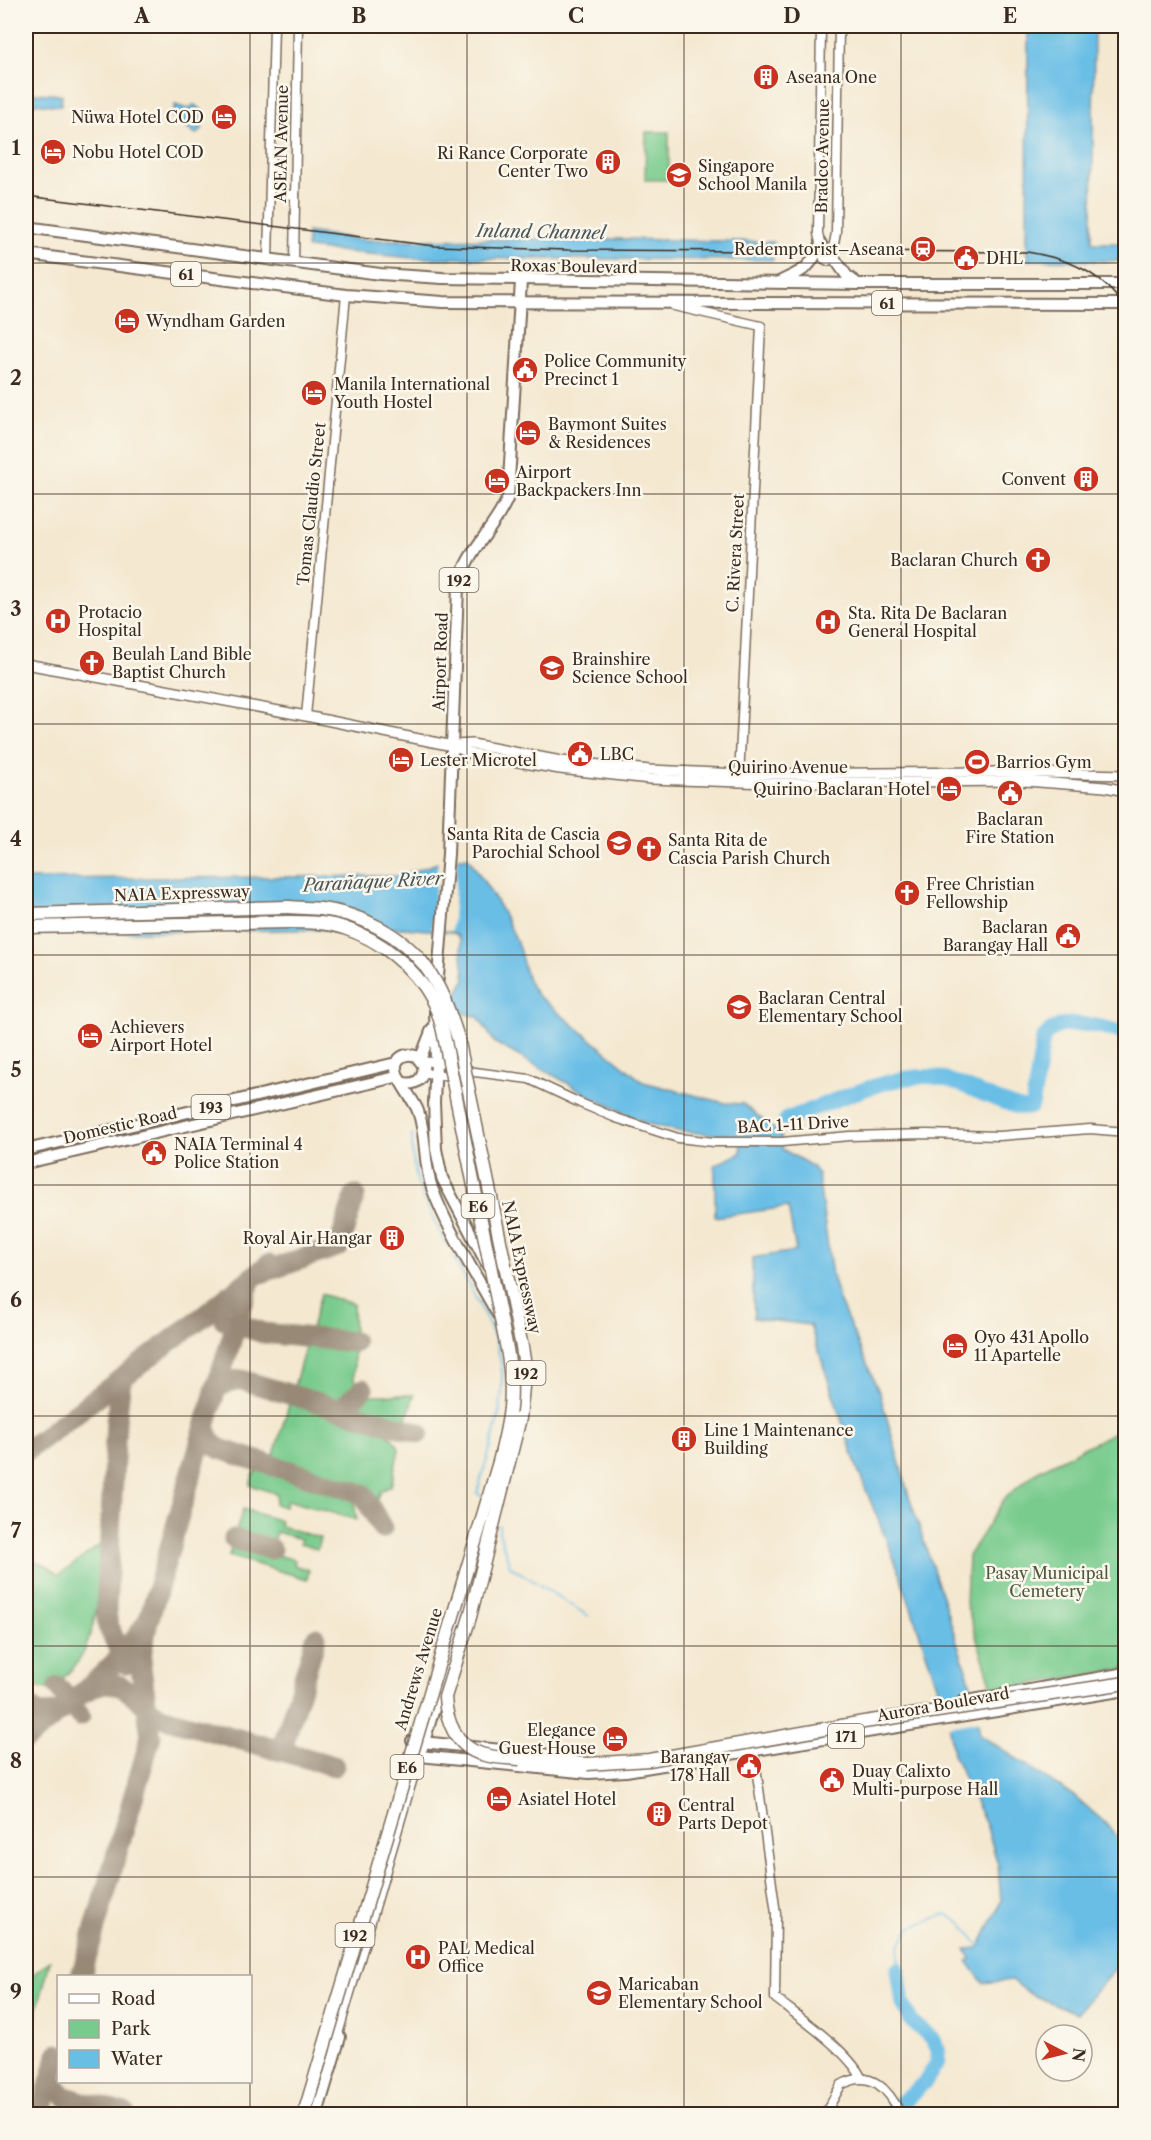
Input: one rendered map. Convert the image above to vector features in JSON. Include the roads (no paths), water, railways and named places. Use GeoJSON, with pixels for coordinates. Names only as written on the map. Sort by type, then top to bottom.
{"type":"FeatureCollection","features":[{"type":"Feature","properties":{"kind":"highway","name":"NAIA Expressway"},"geometry":{"type":"LineString","coordinates":[[26,914],[289,907],[323,909],[369,923],[413,953],[425,966],[442,995],[458,1038],[522,1347],[525,1366],[520,1418],[420,1746],[312,2115]]}},
{"type":"Feature","properties":{"kind":"highway","name":"NAIA Expressway"},"geometry":{"type":"LineString","coordinates":[[26,927],[289,922],[320,923],[344,928],[372,940],[402,962],[432,999],[440,1019],[507,1349],[512,1386],[510,1420],[500,1462],[303,2115]]}},
{"type":"Feature","properties":{"kind":"highway"},"geometry":{"type":"LineString","coordinates":[[520,1418],[470,1617],[445,1697],[449,1724],[462,1742],[482,1754],[531,1760],[614,1764],[689,1754],[864,1722],[1125,1683]]}},
{"type":"Feature","properties":{"kind":"main road","name":"Roxas Boulevard"},"geometry":{"type":"LineString","coordinates":[[26,227],[268,259],[442,278],[858,284],[1027,282],[1125,284]]}},
{"type":"Feature","properties":{"kind":"main road"},"geometry":{"type":"LineString","coordinates":[[777,283],[810,265],[821,244]]}},
{"type":"Feature","properties":{"kind":"main road","name":"61"},"geometry":{"type":"LineString","coordinates":[[26,254],[346,295],[443,302],[1125,304]]}},
{"type":"Feature","properties":{"kind":"main road"},"geometry":{"type":"LineString","coordinates":[[832,255],[847,276],[858,284]]}},
{"type":"Feature","properties":{"kind":"main road","name":"Airport Road"},"geometry":{"type":"LineString","coordinates":[[434,1023],[448,859],[458,585],[461,572],[477,543],[498,518],[508,497],[521,280]]}},
{"type":"Feature","properties":{"kind":"main road","name":"Quirino Avenue"},"geometry":{"type":"LineString","coordinates":[[26,664],[306,716],[453,746],[469,753],[560,769],[650,779],[1026,772],[1125,776]]}},
{"type":"Feature","properties":{"kind":"main road","name":"Quirino Avenue"},"geometry":{"type":"LineString","coordinates":[[739,778],[1026,781],[1125,789]]}},
{"type":"Feature","properties":{"kind":"main road"},"geometry":{"type":"LineString","coordinates":[[434,1023],[421,1060],[423,1073],[434,1093]]}},
{"type":"Feature","properties":{"kind":"main road","name":"192"},"geometry":{"type":"LineString","coordinates":[[434,1023],[436,1068],[434,1093]]}},
{"type":"Feature","properties":{"kind":"main road"},"geometry":{"type":"LineString","coordinates":[[396,1063],[407,1055],[416,1056],[421,1060]]}},
{"type":"Feature","properties":{"kind":"main road","name":"192"},"geometry":{"type":"LineString","coordinates":[[396,1063],[395,1070],[399,1079],[418,1112],[428,1174],[433,1189],[502,1322],[511,1353],[514,1385],[508,1420],[487,1494]]}},
{"type":"Feature","properties":{"kind":"main road","name":"Domestic Road"},"geometry":{"type":"LineString","coordinates":[[26,1150],[396,1063]]}},
{"type":"Feature","properties":{"kind":"main road"},"geometry":{"type":"LineString","coordinates":[[399,1079],[407,1084],[414,1083],[423,1073]]}},
{"type":"Feature","properties":{"kind":"main road","name":"Domestic Road"},"geometry":{"type":"LineString","coordinates":[[26,1163],[399,1079]]}},
{"type":"Feature","properties":{"kind":"main road","name":"Andrews Avenue"},"geometry":{"type":"LineString","coordinates":[[317,2115],[424,1743],[521,1423],[526,1383],[523,1348],[511,1311],[442,1178],[436,1149],[434,1093]]}},
{"type":"Feature","properties":{"kind":"main road","name":"Andrews Avenue"},"geometry":{"type":"LineString","coordinates":[[303,2115],[412,1741],[483,1508]]}},
{"type":"Feature","properties":{"kind":"main road"},"geometry":{"type":"LineString","coordinates":[[471,1544],[483,1547]]}},
{"type":"Feature","properties":{"kind":"main road","name":"Aurora Boulevard"},"geometry":{"type":"LineString","coordinates":[[412,1741],[589,1759],[635,1756],[1125,1673]]}},
{"type":"Feature","properties":{"kind":"main road","name":"Aurora Boulevard"},"geometry":{"type":"LineString","coordinates":[[408,1755],[589,1773],[626,1771],[1125,1690]]}},
{"type":"Feature","properties":{"kind":"main road"},"geometry":{"type":"LineString","coordinates":[[962,1702],[965,1716]]}},
{"type":"Feature","properties":{"kind":"main road"},"geometry":{"type":"LineString","coordinates":[[680,1749],[683,1763]]}},
{"type":"Feature","properties":{"kind":"main road"},"geometry":{"type":"LineString","coordinates":[[309,2089],[323,2093]]}},
{"type":"Feature","properties":{"kind":"street","name":"ASEAN Avenue"},"geometry":{"type":"LineString","coordinates":[[268,259],[274,26]]}},
{"type":"Feature","properties":{"kind":"street","name":"ASEAN Avenue"},"geometry":{"type":"LineString","coordinates":[[294,262],[298,26]]}},
{"type":"Feature","properties":{"kind":"street","name":"Bradco Avenue"},"geometry":{"type":"LineString","coordinates":[[821,26],[818,234],[821,244]]}},
{"type":"Feature","properties":{"kind":"street","name":"Bradco Avenue"},"geometry":{"type":"LineString","coordinates":[[832,255],[836,233],[838,26]]}},
{"type":"Feature","properties":{"kind":"street"},"geometry":{"type":"LineString","coordinates":[[271,158],[278,174],[279,191],[282,194],[295,195]]}},
{"type":"Feature","properties":{"kind":"street"},"geometry":{"type":"LineString","coordinates":[[821,244],[824,260],[831,260],[832,255]]}},
{"type":"Feature","properties":{"kind":"street","name":"Tomas Claudio Street"},"geometry":{"type":"LineString","coordinates":[[306,716],[346,295]]}},
{"type":"Feature","properties":{"kind":"street","name":"C. Rivera Street"},"geometry":{"type":"LineString","coordinates":[[659,302],[761,326],[739,778]]}},
{"type":"Feature","properties":{"kind":"street","name":"BAC 1-11 Drive"},"geometry":{"type":"LineString","coordinates":[[421,1060],[451,1076],[475,1072],[529,1079],[607,1114],[678,1138],[740,1143],[850,1136],[999,1136],[1090,1128],[1125,1132]]}},
{"type":"Feature","properties":{"kind":"street","name":"BAC 1-11 Drive"},"geometry":{"type":"LineString","coordinates":[[423,1073],[436,1068]]}},
{"type":"Feature","properties":{"kind":"street"},"geometry":{"type":"LineString","coordinates":[[754,1752],[776,1914],[775,1998],[835,2048],[856,2068],[861,2077],[875,2082],[892,2096],[901,2115]]}},
{"type":"Feature","properties":{"kind":"street"},"geometry":{"type":"LineString","coordinates":[[825,2115],[841,2085],[861,2077]]}},
{"type":"Feature","properties":{"kind":"water"},"geometry":{"type":"Polygon","coordinates":[[[1028,26],[1094,26],[1092,243],[1125,243],[1125,261],[1027,260],[1028,26]]]}},
{"type":"Feature","properties":{"kind":"water"},"geometry":{"type":"Polygon","coordinates":[[[34,93],[62,95],[61,106],[33,103],[34,93]]]}},
{"type":"Feature","properties":{"kind":"water"},"geometry":{"type":"Polygon","coordinates":[[[175,105],[188,109],[194,105],[201,109],[202,130],[196,134],[172,116],[175,105]]]}},
{"type":"Feature","properties":{"kind":"water"},"geometry":{"type":"Polygon","coordinates":[[[307,232],[366,240],[620,239],[774,242],[773,260],[412,258],[307,248],[307,232]]]}},
{"type":"Feature","properties":{"kind":"water","name":"Parañaque River"},"geometry":{"type":"Polygon","coordinates":[[[468,857],[507,920],[517,943],[529,983],[537,995],[643,1082],[725,1103],[743,1104],[781,1135],[782,1149],[812,1166],[818,1175],[832,1276],[839,1300],[880,1394],[909,1496],[973,1691],[980,1735],[1077,1798],[1125,1845],[1125,1957],[1077,2013],[1030,1994],[1012,1980],[983,1983],[967,1961],[971,1959],[966,1949],[979,1948],[1001,1901],[998,1865],[987,1827],[953,1754],[947,1715],[898,1569],[858,1470],[810,1325],[754,1318],[752,1258],[796,1251],[788,1207],[715,1217],[715,1165],[741,1153],[740,1137],[678,1131],[645,1123],[596,1099],[495,1043],[478,1017],[456,1011],[458,1004],[454,1002],[456,993],[465,980],[460,940],[452,932],[404,928],[26,934],[26,879],[399,876],[447,860],[468,857]]]}},
{"type":"Feature","properties":{"kind":"waterway"},"geometry":{"type":"LineString","coordinates":[[786,1119],[884,1083],[924,1077],[949,1080],[1013,1105],[1028,1108],[1033,1101],[1043,1039],[1050,1031],[1069,1024],[1081,1024],[1126,1034]]}},
{"type":"Feature","properties":{"kind":"waterway"},"geometry":{"type":"LineString","coordinates":[[412,1134],[414,1165],[421,1192],[447,1245]]}},
{"type":"Feature","properties":{"kind":"waterway"},"geometry":{"type":"LineString","coordinates":[[453,1256],[486,1319],[500,1357],[502,1374],[500,1408],[477,1493],[483,1497]]}},
{"type":"Feature","properties":{"kind":"waterway"},"geometry":{"type":"LineString","coordinates":[[499,1525],[499,1532],[510,1566],[588,1616]]}},
{"type":"Feature","properties":{"kind":"waterway"},"geometry":{"type":"LineString","coordinates":[[898,1969],[899,1947],[909,1928],[946,1914],[963,1924],[980,1948]]}},
{"type":"Feature","properties":{"kind":"waterway"},"geometry":{"type":"LineString","coordinates":[[888,2114],[925,2082],[938,2061],[938,2050],[932,2038],[912,2022],[903,2004],[898,1969]]}},
{"type":"Feature","properties":{"kind":"tram line"},"geometry":{"type":"LineString","coordinates":[[26,196],[435,246],[568,250],[1027,252],[1071,263],[1083,269],[1106,285],[1126,309]]}},
{"type":"Feature","properties":{"kind":"place","name":"Aseana One"},"geometry":{"type":"Point","coordinates":[766,77]}},
{"type":"Feature","properties":{"kind":"place","name":"Nüwa Hotel COD"},"geometry":{"type":"Point","coordinates":[224,117]}},
{"type":"Feature","properties":{"kind":"place","name":"Nobu Hotel COD"},"geometry":{"type":"Point","coordinates":[53,152]}},
{"type":"Feature","properties":{"kind":"place","name":"Ri Rance Corporate Center Two"},"geometry":{"type":"Point","coordinates":[608,162]}},
{"type":"Feature","properties":{"kind":"place","name":"Singapore School Manila"},"geometry":{"type":"Point","coordinates":[679,175]}},
{"type":"Feature","properties":{"kind":"place","name":"Redemptorist–Aseana"},"geometry":{"type":"Point","coordinates":[923,249]}},
{"type":"Feature","properties":{"kind":"place","name":"DHL"},"geometry":{"type":"Point","coordinates":[966,258]}},
{"type":"Feature","properties":{"kind":"place","name":"Wyndham Garden"},"geometry":{"type":"Point","coordinates":[127,321]}},
{"type":"Feature","properties":{"kind":"place","name":"Police Community Precinct 1"},"geometry":{"type":"Point","coordinates":[525,370]}},
{"type":"Feature","properties":{"kind":"place","name":"Manila International Youth Hostel"},"geometry":{"type":"Point","coordinates":[314,393]}},
{"type":"Feature","properties":{"kind":"place","name":"Baymont Suites & Residences"},"geometry":{"type":"Point","coordinates":[528,433]}},
{"type":"Feature","properties":{"kind":"place","name":"Convent"},"geometry":{"type":"Point","coordinates":[1086,479]}},
{"type":"Feature","properties":{"kind":"place","name":"Airport Backpackers Inn"},"geometry":{"type":"Point","coordinates":[497,481]}},
{"type":"Feature","properties":{"kind":"place","name":"Baclaran Church"},"geometry":{"type":"Point","coordinates":[1038,560]}},
{"type":"Feature","properties":{"kind":"place","name":"Protacio Hospital"},"geometry":{"type":"Point","coordinates":[58,621]}},
{"type":"Feature","properties":{"kind":"place","name":"Sta. Rita De Baclaran General Hospital"},"geometry":{"type":"Point","coordinates":[828,622]}},
{"type":"Feature","properties":{"kind":"place","name":"Beulah Land Bible Baptist Church"},"geometry":{"type":"Point","coordinates":[92,663]}},
{"type":"Feature","properties":{"kind":"place","name":"Brainshire Science School"},"geometry":{"type":"Point","coordinates":[552,668]}},
{"type":"Feature","properties":{"kind":"place","name":"LBC"},"geometry":{"type":"Point","coordinates":[580,754]}},
{"type":"Feature","properties":{"kind":"place","name":"Lester Microtel"},"geometry":{"type":"Point","coordinates":[401,760]}},
{"type":"Feature","properties":{"kind":"place","name":"Barrios Gym"},"geometry":{"type":"Point","coordinates":[977,762]}},
{"type":"Feature","properties":{"kind":"place","name":"Quirino Baclaran Hotel"},"geometry":{"type":"Point","coordinates":[949,789]}},
{"type":"Feature","properties":{"kind":"place","name":"Baclaran Fire Station"},"geometry":{"type":"Point","coordinates":[1010,793]}},
{"type":"Feature","properties":{"kind":"place","name":"Santa Rita de Cascia Parochial School"},"geometry":{"type":"Point","coordinates":[619,843]}},
{"type":"Feature","properties":{"kind":"place","name":"Santa Rita de Cascia Parish Church"},"geometry":{"type":"Point","coordinates":[649,849]}},
{"type":"Feature","properties":{"kind":"place","name":"Free Christian Fellowship"},"geometry":{"type":"Point","coordinates":[907,893]}},
{"type":"Feature","properties":{"kind":"place","name":"Baclaran Barangay Hall"},"geometry":{"type":"Point","coordinates":[1068,936]}},
{"type":"Feature","properties":{"kind":"place","name":"Baclaran Central Elementary School"},"geometry":{"type":"Point","coordinates":[739,1007]}},
{"type":"Feature","properties":{"kind":"place","name":"Achievers Airport Hotel"},"geometry":{"type":"Point","coordinates":[90,1036]}},
{"type":"Feature","properties":{"kind":"place","name":"NAIA Terminal 4 Police Station"},"geometry":{"type":"Point","coordinates":[154,1153]}},
{"type":"Feature","properties":{"kind":"place","name":"Royal Air Hangar"},"geometry":{"type":"Point","coordinates":[392,1238]}},
{"type":"Feature","properties":{"kind":"place","name":"Oyo 431 Apollo 11 Apartelle"},"geometry":{"type":"Point","coordinates":[955,1346]}},
{"type":"Feature","properties":{"kind":"place","name":"Line 1 Maintenance Building"},"geometry":{"type":"Point","coordinates":[684,1439]}},
{"type":"Feature","properties":{"kind":"place","name":"Elegance Guest House"},"geometry":{"type":"Point","coordinates":[615,1739]}},
{"type":"Feature","properties":{"kind":"place","name":"Barangay 178 Hall"},"geometry":{"type":"Point","coordinates":[749,1766]}},
{"type":"Feature","properties":{"kind":"place","name":"Duay Calixto Multi-purpose Hall"},"geometry":{"type":"Point","coordinates":[832,1780]}},
{"type":"Feature","properties":{"kind":"place","name":"Asiatel Hotel"},"geometry":{"type":"Point","coordinates":[499,1799]}},
{"type":"Feature","properties":{"kind":"place","name":"Central Parts Depot"},"geometry":{"type":"Point","coordinates":[659,1814]}},
{"type":"Feature","properties":{"kind":"place","name":"PAL Medical Office"},"geometry":{"type":"Point","coordinates":[418,1957]}},
{"type":"Feature","properties":{"kind":"place","name":"Maricaban Elementary School"},"geometry":{"type":"Point","coordinates":[599,1993]}},
{"type":"Feature","properties":{"kind":"water label","name":"Inland Channel"},"geometry":{"type":"Point","coordinates":[541,232]}},
{"type":"Feature","properties":{"kind":"park label","name":"Pasay Municipal Cemetery"},"geometry":{"type":"Point","coordinates":[1047,1582]}}]}
